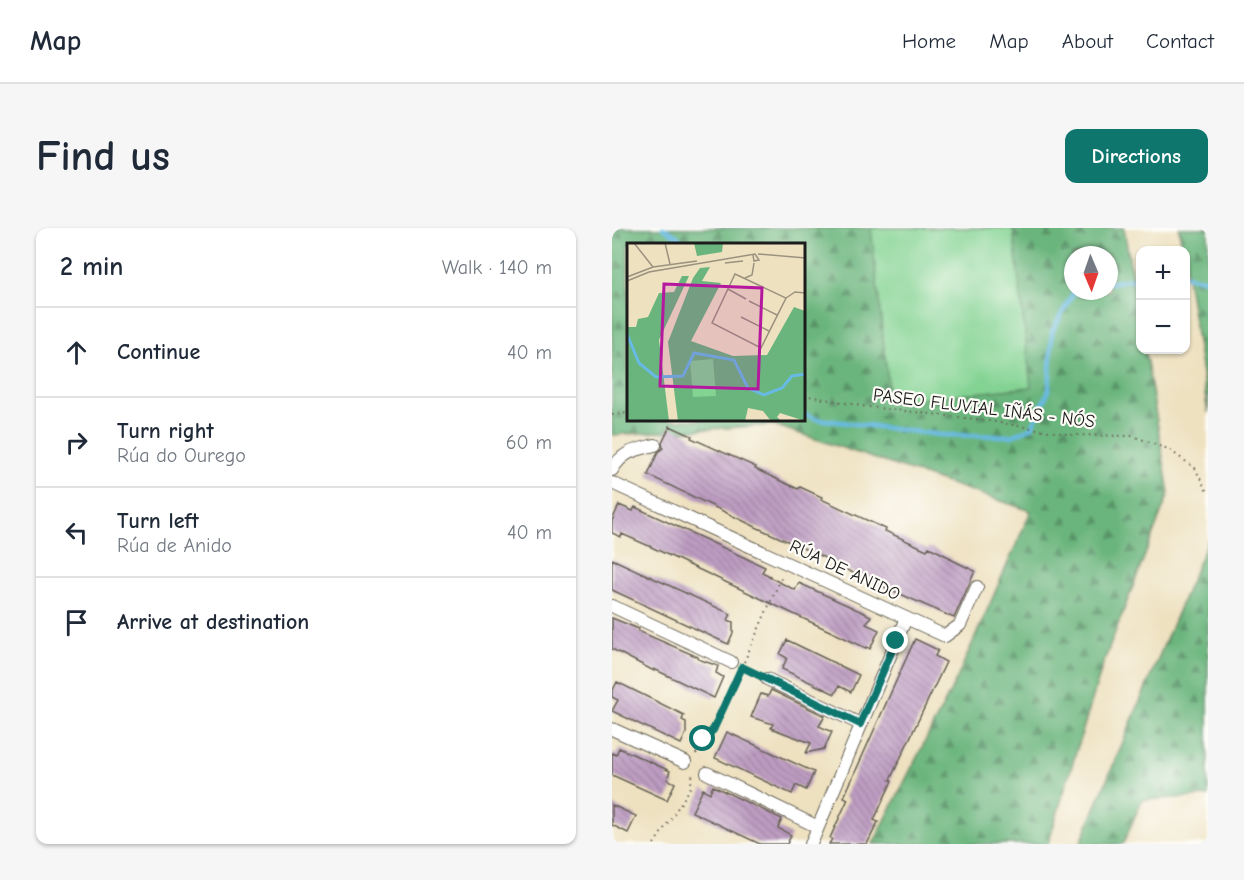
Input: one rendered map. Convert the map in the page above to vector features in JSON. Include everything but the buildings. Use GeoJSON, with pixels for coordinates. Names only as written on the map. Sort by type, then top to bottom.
{"type":"FeatureCollection","features":[{"type":"Feature","properties":{"kind":"street"},"geometry":{"type":"LineString","coordinates":[[612,470],[618,459],[632,451],[655,445]]}},
{"type":"Feature","properties":{"kind":"street","name":"RÚA DE ANIDO"},"geometry":{"type":"LineString","coordinates":[[612,483],[906,618],[811,844]]}},
{"type":"Feature","properties":{"kind":"street"},"geometry":{"type":"LineString","coordinates":[[906,618],[945,636],[960,625],[977,587]]}},
{"type":"Feature","properties":{"kind":"street"},"geometry":{"type":"LineString","coordinates":[[612,606],[736,664]]}},
{"type":"Feature","properties":{"kind":"street"},"geometry":{"type":"LineString","coordinates":[[766,679],[860,724]]}},
{"type":"Feature","properties":{"kind":"street"},"geometry":{"type":"LineString","coordinates":[[612,729],[689,764]]}},
{"type":"Feature","properties":{"kind":"street"},"geometry":{"type":"LineString","coordinates":[[707,773],[818,827]]}},
{"type":"Feature","properties":{"kind":"path","name":"PASEO FLUVIAL IÑÁS - NÓS"},"geometry":{"type":"LineString","coordinates":[[806,395],[861,406],[984,420],[1073,435],[1133,436],[1168,449],[1195,468],[1208,494]]}},
{"type":"Feature","properties":{"kind":"path"},"geometry":{"type":"LineString","coordinates":[[612,415],[627,413]]}},
{"type":"Feature","properties":{"kind":"path"},"geometry":{"type":"LineString","coordinates":[[696,755],[703,739],[713,730],[736,664],[788,563]]}},
{"type":"Feature","properties":{"kind":"path"},"geometry":{"type":"LineString","coordinates":[[736,664],[766,679]]}},
{"type":"Feature","properties":{"kind":"path"},"geometry":{"type":"LineString","coordinates":[[654,844],[690,789],[689,764]]}},
{"type":"Feature","properties":{"kind":"green space"},"geometry":{"type":"Polygon","coordinates":[[[612,228],[1124,228],[1136,300],[1136,354],[1146,354],[1169,493],[1103,664],[1048,844],[873,844],[957,678],[1031,511],[774,425],[612,435],[612,228]]]}},
{"type":"Feature","properties":{"kind":"green space"},"geometry":{"type":"Polygon","coordinates":[[[871,228],[1013,228],[1031,387],[890,402],[871,228]]]}},
{"type":"Feature","properties":{"kind":"green space"},"geometry":{"type":"Polygon","coordinates":[[[1179,228],[1208,228],[1208,413],[1190,296],[1190,246],[1181,246],[1179,228]]]}},
{"type":"Feature","properties":{"kind":"green space"},"geometry":{"type":"Polygon","coordinates":[[[1208,540],[1208,796],[1142,800],[1123,844],[1080,844],[1208,540]]]}},
{"type":"Feature","properties":{"kind":"waterway"},"geometry":{"type":"LineString","coordinates":[[663,228],[677,236],[683,243]]}},
{"type":"Feature","properties":{"kind":"waterway"},"geometry":{"type":"LineString","coordinates":[[1190,277],[1208,280]]}},
{"type":"Feature","properties":{"kind":"waterway"},"geometry":{"type":"LineString","coordinates":[[1118,282],[1136,279]]}},
{"type":"Feature","properties":{"kind":"waterway"},"geometry":{"type":"LineString","coordinates":[[806,415],[817,419],[941,435],[1012,436],[1032,427],[1049,390],[1052,332],[1069,300]]}},
{"type":"Feature","properties":{"kind":"route"},"geometry":{"type":"LineString","coordinates":[[703,739],[713,730],[742,667],[860,724],[896,641]]}}]}
